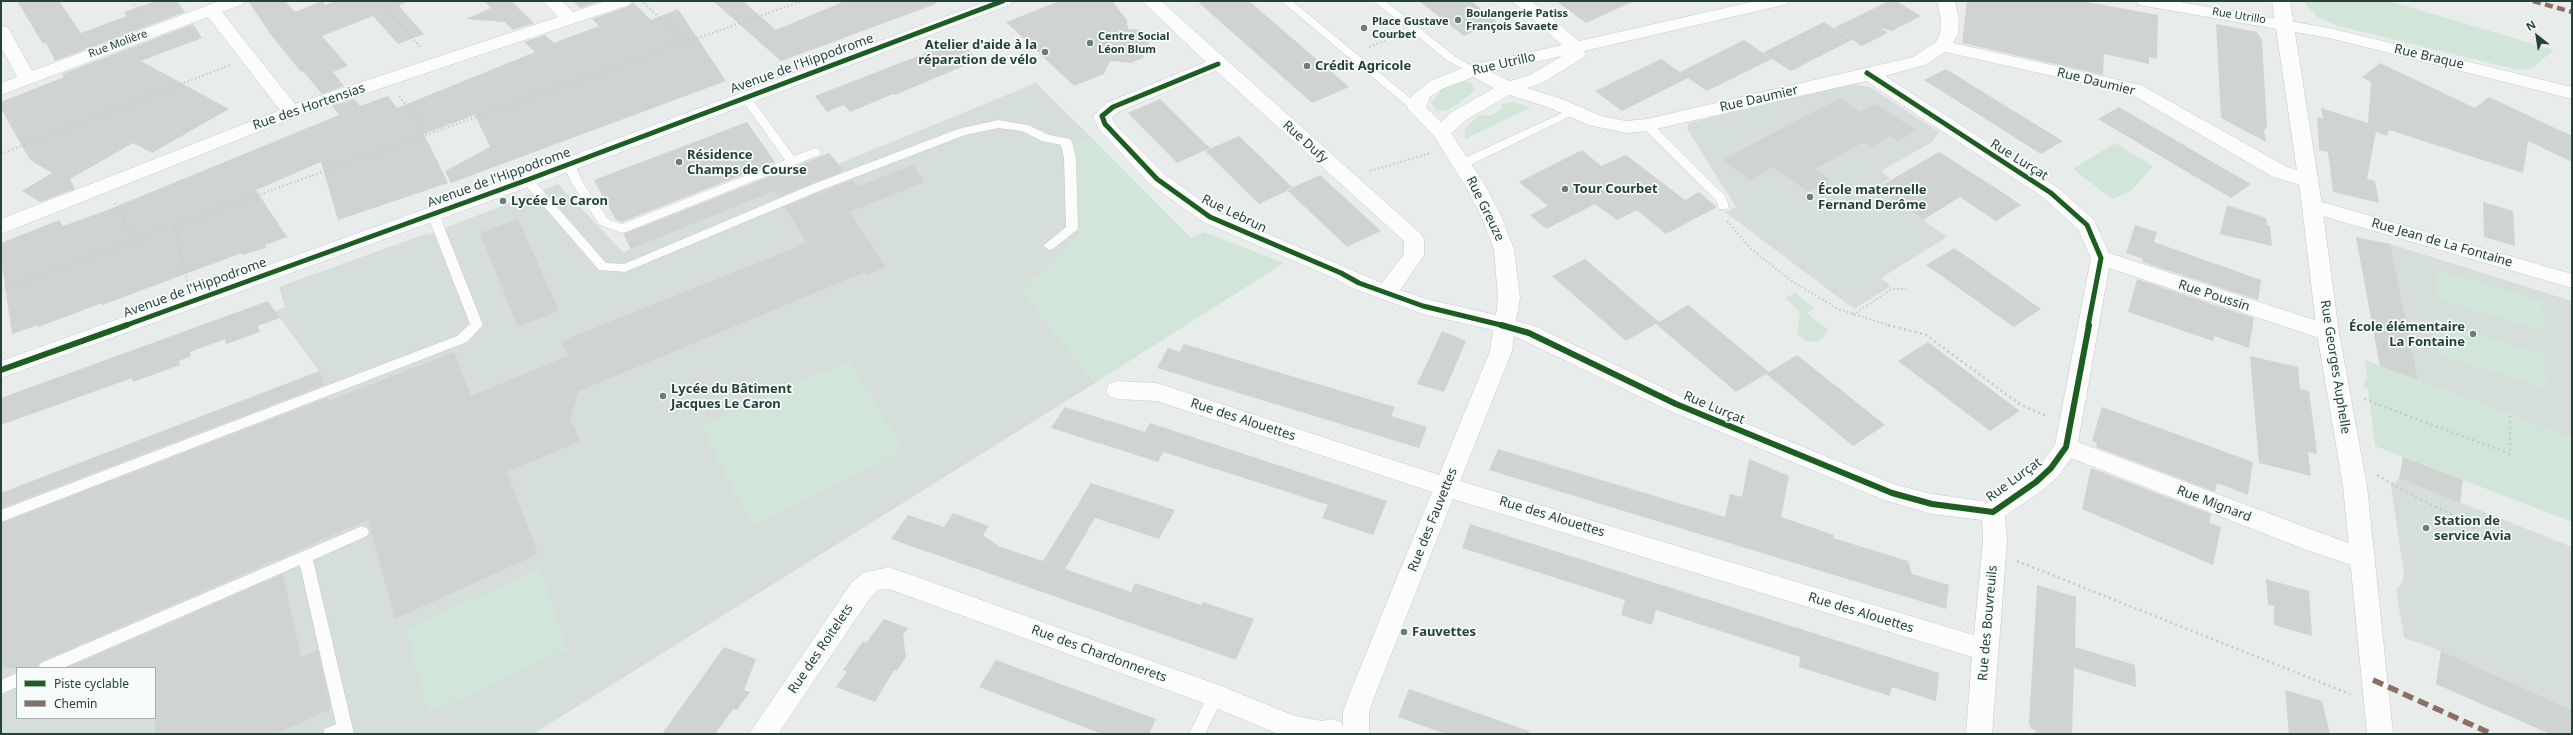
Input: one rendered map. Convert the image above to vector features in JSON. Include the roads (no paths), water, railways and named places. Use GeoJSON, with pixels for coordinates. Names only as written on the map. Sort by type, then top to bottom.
{"type":"FeatureCollection","features":[{"type":"Feature","properties":{"kind":"street","name":"Rue Molière"},"geometry":{"type":"LineString","coordinates":[[1,89],[235,1]]}},
{"type":"Feature","properties":{"kind":"street"},"geometry":{"type":"LineString","coordinates":[[552,1],[570,19]]}},
{"type":"Feature","properties":{"kind":"street","name":"Rue des Hortensias"},"geometry":{"type":"LineString","coordinates":[[1,227],[291,112],[623,1]]}},
{"type":"Feature","properties":{"kind":"street","name":"Avenue de l'Hippodrome"},"geometry":{"type":"LineString","coordinates":[[1,370],[527,180],[1003,1]]}},
{"type":"Feature","properties":{"kind":"street","name":"Rue Dufy"},"geometry":{"type":"LineString","coordinates":[[1152,1],[1218,64],[1414,240],[1414,255],[1387,292]]}},
{"type":"Feature","properties":{"kind":"street"},"geometry":{"type":"LineString","coordinates":[[1521,1],[1576,47]]}},
{"type":"Feature","properties":{"kind":"street","name":"Rue Utrillo"},"geometry":{"type":"LineString","coordinates":[[1416,108],[1424,93],[1474,70],[1779,1]]}},
{"type":"Feature","properties":{"kind":"street"},"geometry":{"type":"LineString","coordinates":[[1943,45],[1949,34],[1950,20],[1946,1]]}},
{"type":"Feature","properties":{"kind":"street","name":"Rue Utrillo"},"geometry":{"type":"LineString","coordinates":[[2145,1],[2286,25]]}},
{"type":"Feature","properties":{"kind":"street","name":"Rue Georges Auphelle"},"geometry":{"type":"LineString","coordinates":[[2281,1],[2286,25],[2312,206],[2328,333],[2351,460],[2363,559],[2373,680],[2380,734]]}},
{"type":"Feature","properties":{"kind":"street"},"geometry":{"type":"LineString","coordinates":[[212,10],[291,112]]}},
{"type":"Feature","properties":{"kind":"street","name":"Rue Braque"},"geometry":{"type":"LineString","coordinates":[[2286,25],[2350,38],[2572,93]]}},
{"type":"Feature","properties":{"kind":"street"},"geometry":{"type":"LineString","coordinates":[[1,31],[27,79]]}},
{"type":"Feature","properties":{"kind":"street","name":"Rue Utrillo"},"geometry":{"type":"LineString","coordinates":[[1445,140],[1459,116],[1508,88],[1536,78],[1605,41]]}},
{"type":"Feature","properties":{"kind":"street","name":"Rue Daumier"},"geometry":{"type":"LineString","coordinates":[[1474,70],[1508,88],[1555,104],[1571,112],[1596,121],[1626,127],[1647,125],[1919,61],[1943,45],[1956,50],[2135,89],[2258,161],[2280,172],[2308,181]]}},
{"type":"Feature","properties":{"kind":"street","name":"Rue Lebrun"},"geometry":{"type":"LineString","coordinates":[[1218,64],[1113,107],[1102,116],[1105,124],[1157,179],[1210,217],[1341,273],[1359,283],[1423,306],[1483,319],[1506,327]]}},
{"type":"Feature","properties":{"kind":"street","name":"Rue Lurçat"},"geometry":{"type":"LineString","coordinates":[[1506,327],[1529,333],[1676,404],[1892,493],[1932,504],[1992,512],[2036,482],[2051,468],[2066,447],[2101,258],[2087,225],[2051,193],[1867,74]]}},
{"type":"Feature","properties":{"kind":"street","name":"Rue Greuze"},"geometry":{"type":"LineString","coordinates":[[1416,108],[1445,140],[1462,164],[1492,218],[1504,249],[1509,298],[1506,327]]}},
{"type":"Feature","properties":{"kind":"street","name":"Rue Jean de La Fontaine"},"geometry":{"type":"LineString","coordinates":[[2312,206],[2572,281]]}},
{"type":"Feature","properties":{"kind":"street","name":"Rue Poussin"},"geometry":{"type":"LineString","coordinates":[[2101,258],[2328,333]]}},
{"type":"Feature","properties":{"kind":"street","name":"Rue des Fauvettes"},"geometry":{"type":"LineString","coordinates":[[1336,730],[1447,486],[1501,351],[1506,327]]}},
{"type":"Feature","properties":{"kind":"street","name":"Rue des Alouettes"},"geometry":{"type":"LineString","coordinates":[[1117,390],[1157,392],[1447,486],[1986,650]]}},
{"type":"Feature","properties":{"kind":"street","name":"Rue Mignard"},"geometry":{"type":"LineString","coordinates":[[2066,447],[2313,542],[2363,559]]}},
{"type":"Feature","properties":{"kind":"street","name":"Rue des Bouvreuils"},"geometry":{"type":"LineString","coordinates":[[1979,734],[1994,554],[1992,512]]}},
{"type":"Feature","properties":{"kind":"street","name":"Rue des Chardonnerets"},"geometry":{"type":"LineString","coordinates":[[889,578],[1216,696],[1336,730]]}},
{"type":"Feature","properties":{"kind":"street","name":"Rue des Roitelets"},"geometry":{"type":"LineString","coordinates":[[762,734],[861,590],[872,581],[889,578]]}},
{"type":"Feature","properties":{"kind":"lane"},"geometry":{"type":"LineString","coordinates":[[1286,1],[1416,108]]}},
{"type":"Feature","properties":{"kind":"lane"},"geometry":{"type":"LineString","coordinates":[[1379,1],[1452,59],[1474,70]]}},
{"type":"Feature","properties":{"kind":"lane"},"geometry":{"type":"LineString","coordinates":[[745,97],[792,161]]}},
{"type":"Feature","properties":{"kind":"lane"},"geometry":{"type":"LineString","coordinates":[[1462,164],[1571,112]]}},
{"type":"Feature","properties":{"kind":"lane"},"geometry":{"type":"LineString","coordinates":[[527,180],[603,267],[625,268],[814,188],[962,132],[998,124],[1024,128],[1046,138],[1066,142],[1070,158],[1072,229],[1049,246]]}},
{"type":"Feature","properties":{"kind":"lane"},"geometry":{"type":"LineString","coordinates":[[1647,125],[1721,199],[1723,206]]}},
{"type":"Feature","properties":{"kind":"lane"},"geometry":{"type":"LineString","coordinates":[[569,164],[578,184],[604,222],[622,229],[815,152]]}},
{"type":"Feature","properties":{"kind":"lane"},"geometry":{"type":"LineString","coordinates":[[1,516],[462,339],[477,325],[434,214]]}},
{"type":"Feature","properties":{"kind":"lane"},"geometry":{"type":"LineString","coordinates":[[48,667],[362,532]]}},
{"type":"Feature","properties":{"kind":"lane"},"geometry":{"type":"LineString","coordinates":[[305,557],[341,732]]}},
{"type":"Feature","properties":{"kind":"lane"},"geometry":{"type":"LineString","coordinates":[[1,687],[16,680]]}},
{"type":"Feature","properties":{"kind":"lane"},"geometry":{"type":"LineString","coordinates":[[1197,734],[1216,696]]}},
{"type":"Feature","properties":{"kind":"place","name":"Boulangerie Patiss François Savaete"},"geometry":{"type":"Point","coordinates":[1458,20]}},
{"type":"Feature","properties":{"kind":"place","name":"Place Gustave Courbet"},"geometry":{"type":"Point","coordinates":[1364,28]}},
{"type":"Feature","properties":{"kind":"place","name":"Centre Social Léon Blum"},"geometry":{"type":"Point","coordinates":[1090,43]}},
{"type":"Feature","properties":{"kind":"place","name":"Atelier d'aide à la réparation de vélo"},"geometry":{"type":"Point","coordinates":[1045,52]}},
{"type":"Feature","properties":{"kind":"place","name":"Crédit Agricole"},"geometry":{"type":"Point","coordinates":[1307,66]}},
{"type":"Feature","properties":{"kind":"place","name":"Résidence Champs de Course"},"geometry":{"type":"Point","coordinates":[679,162]}},
{"type":"Feature","properties":{"kind":"place","name":"Tour Courbet"},"geometry":{"type":"Point","coordinates":[1565,189]}},
{"type":"Feature","properties":{"kind":"place","name":"École maternelle Fernand Derôme"},"geometry":{"type":"Point","coordinates":[1810,197]}},
{"type":"Feature","properties":{"kind":"place","name":"Lycée Le Caron"},"geometry":{"type":"Point","coordinates":[503,201]}},
{"type":"Feature","properties":{"kind":"place","name":"École élémentaire La Fontaine"},"geometry":{"type":"Point","coordinates":[2473,334]}},
{"type":"Feature","properties":{"kind":"place","name":"Lycée du Bâtiment Jacques Le Caron"},"geometry":{"type":"Point","coordinates":[663,396]}},
{"type":"Feature","properties":{"kind":"place","name":"Station de service Avia"},"geometry":{"type":"Point","coordinates":[2426,528]}},
{"type":"Feature","properties":{"kind":"place","name":"Fauvettes"},"geometry":{"type":"Point","coordinates":[1404,632]}}]}
